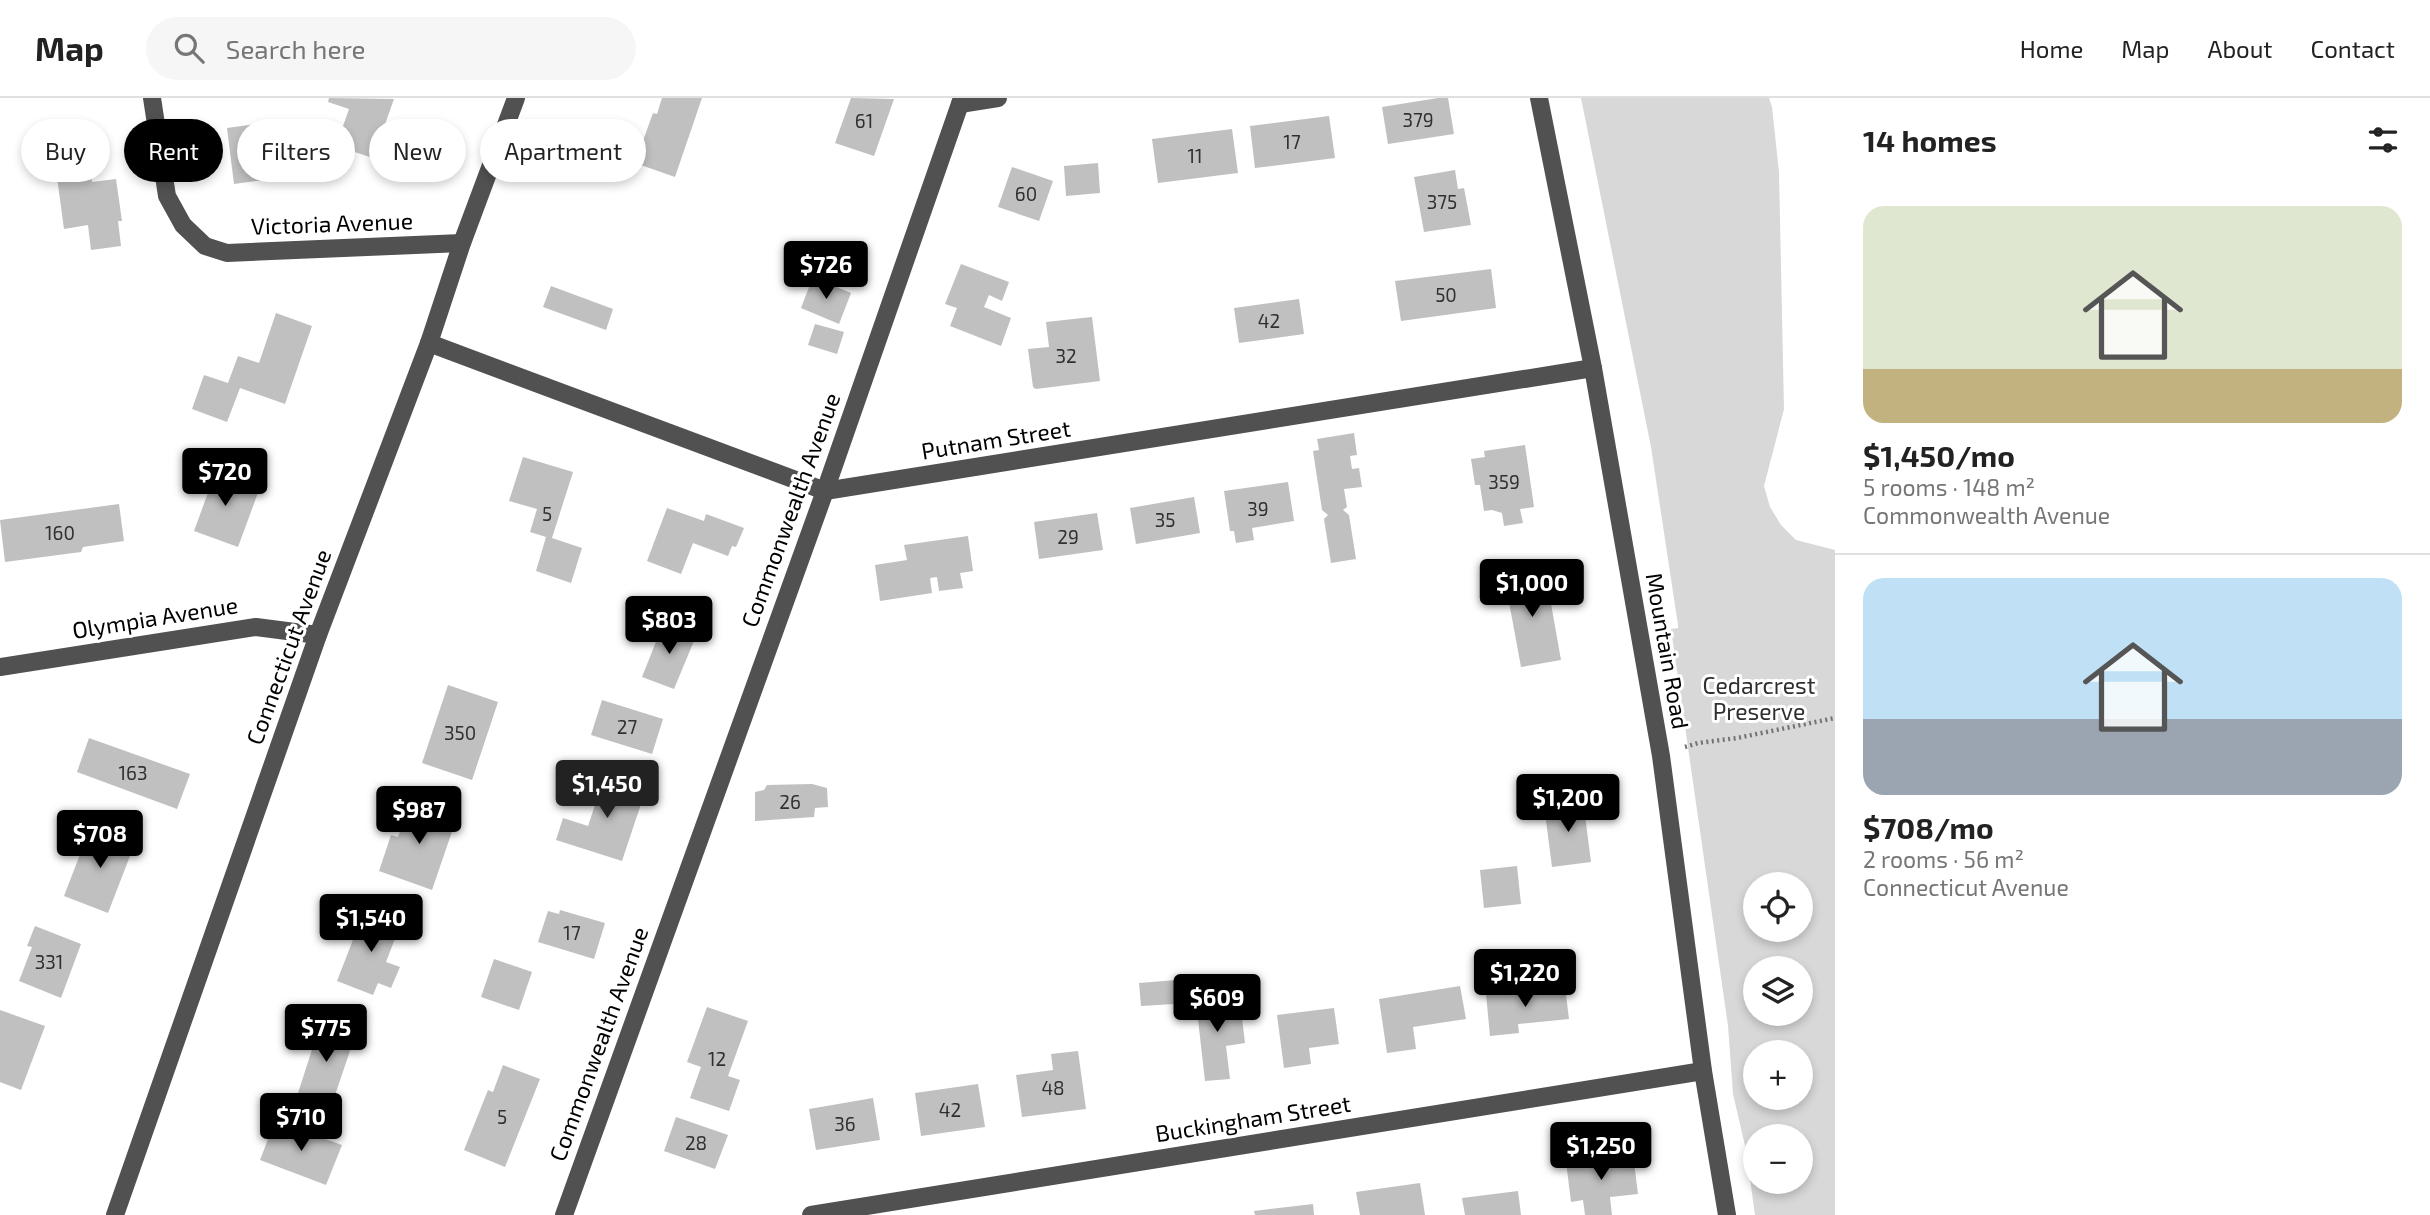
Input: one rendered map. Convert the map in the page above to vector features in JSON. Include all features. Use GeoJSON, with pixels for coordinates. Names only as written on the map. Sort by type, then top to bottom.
{"type":"FeatureCollection","features":[{"type":"Feature","properties":{"kind":"street","name":"Victoria Avenue"},"geometry":{"type":"LineString","coordinates":[[152,98],[167,197],[183,225],[205,246],[227,253],[462,243]]}},
{"type":"Feature","properties":{"kind":"street","name":"Connecticut Avenue"},"geometry":{"type":"LineString","coordinates":[[115,1215],[318,635],[429,343],[462,243],[516,98]]}},
{"type":"Feature","properties":{"kind":"street"},"geometry":{"type":"LineString","coordinates":[[961,101],[998,98]]}},
{"type":"Feature","properties":{"kind":"street","name":"Mountain Road"},"geometry":{"type":"LineString","coordinates":[[1539,98],[1593,368],[1661,756],[1703,1071],[1727,1215]]}},
{"type":"Feature","properties":{"kind":"street","name":"Commonwealth Avenue"},"geometry":{"type":"LineString","coordinates":[[564,1215],[825,491],[961,101]]}},
{"type":"Feature","properties":{"kind":"street","name":"Putnam Street"},"geometry":{"type":"LineString","coordinates":[[429,343],[825,491],[1593,368]]}},
{"type":"Feature","properties":{"kind":"street","name":"Olympia Avenue"},"geometry":{"type":"LineString","coordinates":[[0,667],[256,627],[318,635]]}},
{"type":"Feature","properties":{"kind":"street","name":"Buckingham Street"},"geometry":{"type":"LineString","coordinates":[[811,1215],[1703,1071]]}},
{"type":"Feature","properties":{"kind":"path"},"geometry":{"type":"LineString","coordinates":[[1661,756],[1698,743],[1835,718]]}},
{"type":"Feature","properties":{"kind":"green space","name":"Cedarcrest Preserve"},"geometry":{"type":"Polygon","coordinates":[[[1581,98],[1769,98],[1772,107],[1779,172],[1784,409],[1764,486],[1770,507],[1781,525],[1796,540],[1835,550],[1835,1215],[1755,1215],[1752,1194],[1813,1194],[1813,1124],[1743,1124],[1743,1137],[1733,1094],[1728,1026],[1671,629],[1678,628],[1651,447],[1581,98]]]}},
{"type":"Feature","properties":{"kind":"building"},"geometry":{"type":"Polygon","coordinates":[[[329,98],[394,99],[387,119],[369,119],[369,157],[355,152],[355,119],[345,119],[349,109],[328,102],[329,98]]]}},
{"type":"Feature","properties":{"kind":"building"},"geometry":{"type":"Polygon","coordinates":[[[662,98],[702,98],[675,177],[646,167],[646,132],[653,113],[657,114],[662,98]]]}},
{"type":"Feature","properties":{"kind":"building"},"geometry":{"type":"Polygon","coordinates":[[[851,98],[894,99],[874,156],[835,143],[851,98]]]}},
{"type":"Feature","properties":{"kind":"building"},"geometry":{"type":"Polygon","coordinates":[[[1448,98],[1454,134],[1388,144],[1382,107],[1448,98]]]}},
{"type":"Feature","properties":{"kind":"building"},"geometry":{"type":"Polygon","coordinates":[[[1329,116],[1335,158],[1255,168],[1250,126],[1329,116]]]}},
{"type":"Feature","properties":{"kind":"building"},"geometry":{"type":"Polygon","coordinates":[[[237,127],[237,182],[249,182],[234,184],[227,128],[237,127]]]}},
{"type":"Feature","properties":{"kind":"building"},"geometry":{"type":"Polygon","coordinates":[[[1232,129],[1238,173],[1158,183],[1152,139],[1232,129]]]}},
{"type":"Feature","properties":{"kind":"building"},"geometry":{"type":"Polygon","coordinates":[[[1098,163],[1100,193],[1066,196],[1064,166],[1098,163]]]}},
{"type":"Feature","properties":{"kind":"building"},"geometry":{"type":"Polygon","coordinates":[[[1012,167],[1053,181],[1039,221],[998,207],[1012,167]]]}},
{"type":"Feature","properties":{"kind":"building"},"geometry":{"type":"Polygon","coordinates":[[[1455,170],[1458,189],[1464,188],[1471,225],[1424,232],[1414,177],[1455,170]]]}},
{"type":"Feature","properties":{"kind":"building"},"geometry":{"type":"Polygon","coordinates":[[[116,179],[122,221],[118,221],[121,246],[91,250],[88,225],[64,229],[58,182],[110,182],[116,179]]]}},
{"type":"Feature","properties":{"kind":"building"},"geometry":{"type":"Polygon","coordinates":[[[961,264],[1009,282],[1002,301],[989,295],[984,307],[1011,318],[1001,346],[950,326],[957,308],[945,304],[961,264]]]}},
{"type":"Feature","properties":{"kind":"building"},"geometry":{"type":"Polygon","coordinates":[[[1491,269],[1496,308],[1401,321],[1395,281],[1491,269]]]}},
{"type":"Feature","properties":{"kind":"building"},"geometry":{"type":"Polygon","coordinates":[[[813,277],[851,293],[839,324],[801,308],[813,277]]]}},
{"type":"Feature","properties":{"kind":"building"},"geometry":{"type":"Polygon","coordinates":[[[551,286],[613,309],[606,330],[543,307],[551,286]]]}},
{"type":"Feature","properties":{"kind":"building"},"geometry":{"type":"Polygon","coordinates":[[[1299,299],[1304,334],[1239,343],[1234,308],[1299,299]]]}},
{"type":"Feature","properties":{"kind":"building"},"geometry":{"type":"Polygon","coordinates":[[[276,313],[312,326],[285,404],[240,388],[227,422],[192,409],[204,375],[228,383],[238,356],[259,363],[276,313]]]}},
{"type":"Feature","properties":{"kind":"building"},"geometry":{"type":"Polygon","coordinates":[[[1092,317],[1100,381],[1036,389],[1033,387],[1028,349],[1049,347],[1046,322],[1092,317]]]}},
{"type":"Feature","properties":{"kind":"building"},"geometry":{"type":"Polygon","coordinates":[[[815,324],[844,332],[837,354],[808,345],[815,324]]]}},
{"type":"Feature","properties":{"kind":"building"},"geometry":{"type":"Polygon","coordinates":[[[1354,433],[1357,455],[1350,456],[1352,469],[1359,468],[1362,487],[1344,489],[1347,507],[1343,510],[1349,515],[1356,559],[1331,563],[1324,519],[1328,515],[1322,510],[1313,451],[1319,450],[1317,439],[1354,433]]]}},
{"type":"Feature","properties":{"kind":"building"},"geometry":{"type":"Polygon","coordinates":[[[1525,445],[1534,507],[1520,509],[1523,523],[1504,526],[1502,513],[1484,511],[1480,485],[1475,485],[1471,459],[1485,457],[1484,451],[1525,445]]]}},
{"type":"Feature","properties":{"kind":"building"},"geometry":{"type":"Polygon","coordinates":[[[523,457],[573,472],[552,538],[582,548],[571,583],[536,571],[546,537],[530,532],[537,509],[509,501],[523,457]]]}},
{"type":"Feature","properties":{"kind":"building"},"geometry":{"type":"Polygon","coordinates":[[[204,470],[259,490],[238,547],[194,531],[209,490],[198,487],[204,470]]]}},
{"type":"Feature","properties":{"kind":"building"},"geometry":{"type":"Polygon","coordinates":[[[1288,482],[1294,521],[1252,528],[1254,540],[1236,543],[1234,531],[1230,531],[1224,491],[1288,482]]]}},
{"type":"Feature","properties":{"kind":"building"},"geometry":{"type":"Polygon","coordinates":[[[1194,497],[1200,533],[1136,544],[1130,508],[1194,497]]]}},
{"type":"Feature","properties":{"kind":"building"},"geometry":{"type":"Polygon","coordinates":[[[119,504],[124,541],[83,547],[81,552],[5,562],[0,520],[119,504]]]}},
{"type":"Feature","properties":{"kind":"building"},"geometry":{"type":"Polygon","coordinates":[[[667,508],[704,521],[706,514],[744,528],[736,547],[732,546],[728,556],[693,543],[681,574],[647,561],[667,508]]]}},
{"type":"Feature","properties":{"kind":"building"},"geometry":{"type":"Polygon","coordinates":[[[1097,513],[1103,550],[1039,559],[1034,522],[1097,513]]]}},
{"type":"Feature","properties":{"kind":"building"},"geometry":{"type":"Polygon","coordinates":[[[968,536],[973,571],[960,573],[963,588],[939,591],[937,577],[930,578],[932,593],[880,601],[875,565],[907,560],[904,545],[968,536]]]}},
{"type":"Feature","properties":{"kind":"building"},"geometry":{"type":"Polygon","coordinates":[[[1539,569],[1545,596],[1550,598],[1561,660],[1521,667],[1504,575],[1539,569]]]}},
{"type":"Feature","properties":{"kind":"building"},"geometry":{"type":"Polygon","coordinates":[[[663,624],[696,636],[674,689],[642,677],[663,624]]]}},
{"type":"Feature","properties":{"kind":"building"},"geometry":{"type":"Polygon","coordinates":[[[448,685],[498,702],[472,780],[422,763],[448,685]]]}},
{"type":"Feature","properties":{"kind":"building"},"geometry":{"type":"Polygon","coordinates":[[[602,700],[663,719],[652,754],[591,735],[602,700]]]}},
{"type":"Feature","properties":{"kind":"building"},"geometry":{"type":"Polygon","coordinates":[[[89,738],[190,774],[177,809],[77,772],[89,738]]]}},
{"type":"Feature","properties":{"kind":"building"},"geometry":{"type":"Polygon","coordinates":[[[605,775],[646,789],[622,861],[556,840],[563,818],[588,826],[605,775]]]}},
{"type":"Feature","properties":{"kind":"building"},"geometry":{"type":"Polygon","coordinates":[[[812,784],[827,788],[828,807],[815,808],[814,817],[755,821],[755,792],[764,790],[767,785],[812,784]]]}},
{"type":"Feature","properties":{"kind":"building"},"geometry":{"type":"Polygon","coordinates":[[[1583,800],[1591,862],[1552,867],[1544,805],[1583,800]]]}},
{"type":"Feature","properties":{"kind":"building"},"geometry":{"type":"Polygon","coordinates":[[[411,801],[457,817],[432,890],[379,871],[391,835],[398,837],[411,801]]]}},
{"type":"Feature","properties":{"kind":"building"},"geometry":{"type":"Polygon","coordinates":[[[91,826],[135,843],[108,913],[64,896],[91,826]]]}},
{"type":"Feature","properties":{"kind":"building"},"geometry":{"type":"Polygon","coordinates":[[[1517,866],[1521,904],[1484,908],[1480,870],[1517,866]]]}},
{"type":"Feature","properties":{"kind":"building"},"geometry":{"type":"Polygon","coordinates":[[[365,909],[401,923],[386,962],[400,967],[391,988],[378,983],[373,995],[337,981],[365,909]]]}},
{"type":"Feature","properties":{"kind":"building"},"geometry":{"type":"Polygon","coordinates":[[[560,910],[605,923],[594,959],[538,942],[548,911],[559,914],[560,910]]]}},
{"type":"Feature","properties":{"kind":"building"},"geometry":{"type":"Polygon","coordinates":[[[35,926],[81,944],[61,998],[19,981],[32,947],[27,946],[35,926]]]}},
{"type":"Feature","properties":{"kind":"building"},"geometry":{"type":"Polygon","coordinates":[[[494,959],[532,972],[519,1010],[481,997],[494,959]]]}},
{"type":"Feature","properties":{"kind":"building"},"geometry":{"type":"Polygon","coordinates":[[[1189,979],[1191,1003],[1141,1006],[1139,983],[1189,979]]]}},
{"type":"Feature","properties":{"kind":"building"},"geometry":{"type":"Polygon","coordinates":[[[1460,986],[1466,1019],[1413,1027],[1416,1049],[1387,1053],[1379,999],[1460,986]]]}},
{"type":"Feature","properties":{"kind":"building"},"geometry":{"type":"Polygon","coordinates":[[[1565,986],[1569,1019],[1518,1024],[1519,1033],[1490,1036],[1486,994],[1565,986]]]}},
{"type":"Feature","properties":{"kind":"building"},"geometry":{"type":"Polygon","coordinates":[[[1223,990],[1226,1020],[1242,1018],[1245,1043],[1226,1046],[1230,1079],[1205,1081],[1195,993],[1223,990]]]}},
{"type":"Feature","properties":{"kind":"building"},"geometry":{"type":"Polygon","coordinates":[[[707,1007],[748,1021],[728,1076],[740,1080],[729,1111],[690,1098],[701,1067],[687,1062],[707,1007]]]}},
{"type":"Feature","properties":{"kind":"building"},"geometry":{"type":"Polygon","coordinates":[[[1334,1008],[1339,1044],[1309,1048],[1311,1064],[1284,1068],[1277,1015],[1334,1008]]]}},
{"type":"Feature","properties":{"kind":"building"},"geometry":{"type":"Polygon","coordinates":[[[0,1010],[45,1026],[21,1090],[0,1082],[0,1010]]]}},
{"type":"Feature","properties":{"kind":"building"},"geometry":{"type":"Polygon","coordinates":[[[321,1022],[356,1033],[331,1107],[297,1096],[321,1022]]]}},
{"type":"Feature","properties":{"kind":"building"},"geometry":{"type":"Polygon","coordinates":[[[1078,1051],[1086,1109],[1022,1117],[1016,1075],[1053,1070],[1051,1054],[1078,1051]]]}},
{"type":"Feature","properties":{"kind":"building"},"geometry":{"type":"Polygon","coordinates":[[[503,1065],[540,1079],[505,1167],[464,1150],[488,1090],[493,1092],[503,1065]]]}},
{"type":"Feature","properties":{"kind":"building"},"geometry":{"type":"Polygon","coordinates":[[[978,1084],[985,1127],[921,1136],[915,1093],[978,1084]]]}},
{"type":"Feature","properties":{"kind":"building"},"geometry":{"type":"Polygon","coordinates":[[[873,1098],[880,1140],[816,1150],[809,1109],[873,1098]]]}},
{"type":"Feature","properties":{"kind":"building"},"geometry":{"type":"Polygon","coordinates":[[[676,1117],[728,1135],[715,1169],[664,1151],[676,1117]]]}},
{"type":"Feature","properties":{"kind":"building"},"geometry":{"type":"Polygon","coordinates":[[[275,1121],[342,1145],[326,1185],[260,1160],[275,1121]]]}},
{"type":"Feature","properties":{"kind":"building"},"geometry":{"type":"Polygon","coordinates":[[[1633,1154],[1638,1194],[1610,1197],[1612,1215],[1585,1215],[1583,1200],[1571,1202],[1566,1162],[1633,1154]]]}},
{"type":"Feature","properties":{"kind":"building"},"geometry":{"type":"Polygon","coordinates":[[[1420,1183],[1425,1215],[1360,1215],[1356,1192],[1420,1183]]]}},
{"type":"Feature","properties":{"kind":"building"},"geometry":{"type":"Polygon","coordinates":[[[1518,1191],[1521,1215],[1465,1215],[1462,1198],[1518,1191]]]}},
{"type":"Feature","properties":{"kind":"building"},"geometry":{"type":"Polygon","coordinates":[[[1313,1204],[1314,1215],[1255,1215],[1254,1211],[1313,1204]]]}}]}
